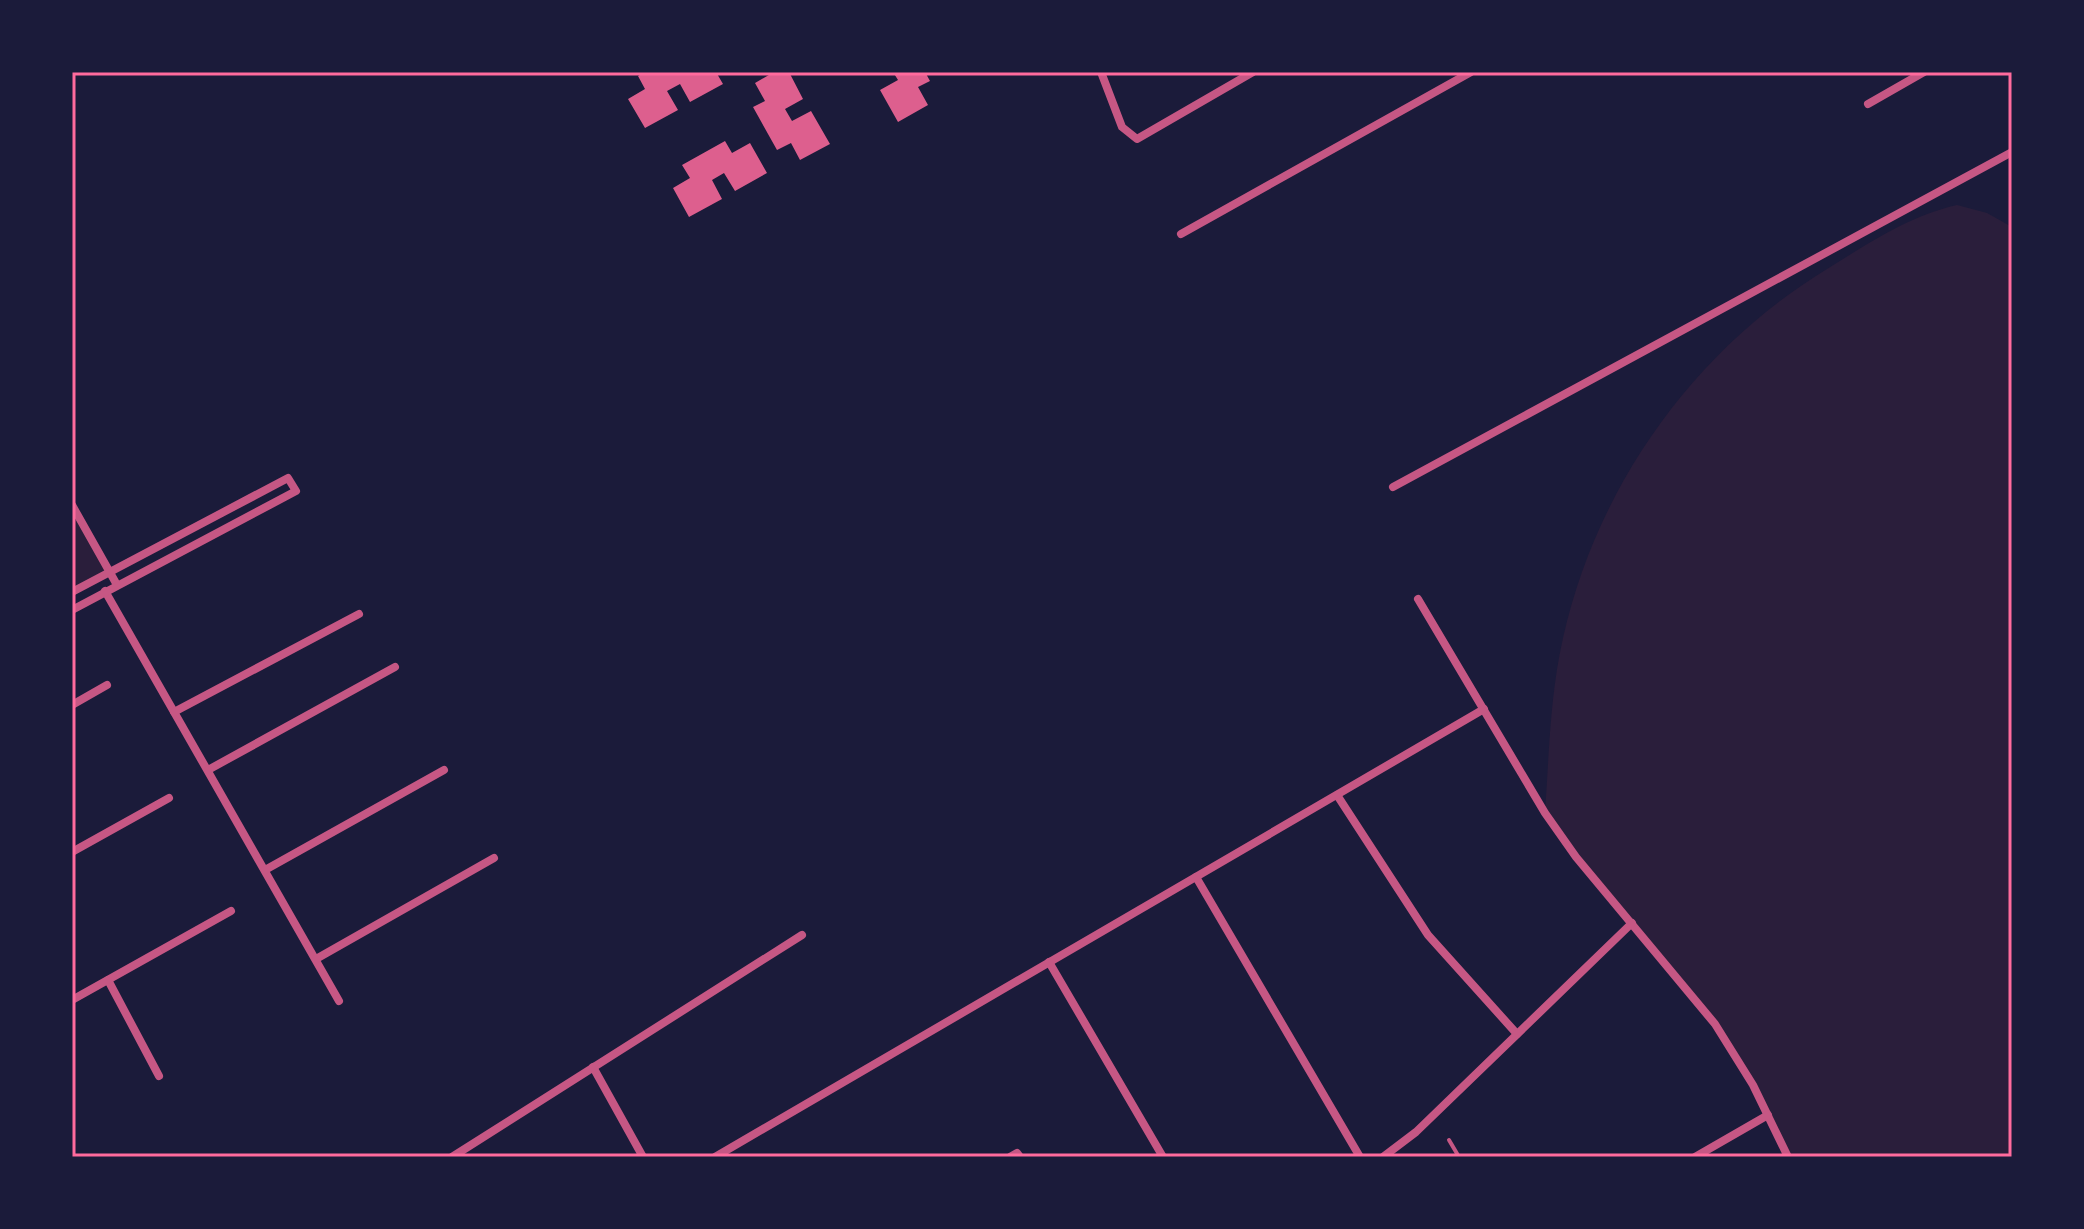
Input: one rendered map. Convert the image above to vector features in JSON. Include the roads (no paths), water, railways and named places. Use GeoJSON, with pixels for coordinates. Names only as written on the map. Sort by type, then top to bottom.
{"type":"FeatureCollection","features":[{"type":"Feature","properties":{"kind":"street"},"geometry":{"type":"LineString","coordinates":[[1101,72],[1127,134],[1142,138],[1253,72]]}},
{"type":"Feature","properties":{"kind":"street"},"geometry":{"type":"LineString","coordinates":[[1181,234],[1471,72]]}},
{"type":"Feature","properties":{"kind":"street"},"geometry":{"type":"LineString","coordinates":[[1868,104],[1924,72]]}},
{"type":"Feature","properties":{"kind":"street"},"geometry":{"type":"LineString","coordinates":[[1393,487],[2012,152]]}},
{"type":"Feature","properties":{"kind":"street"},"geometry":{"type":"LineString","coordinates":[[72,592],[288,478],[296,491],[72,610]]}},
{"type":"Feature","properties":{"kind":"street"},"geometry":{"type":"LineString","coordinates":[[72,505],[117,585]]}},
{"type":"Feature","properties":{"kind":"street"},"geometry":{"type":"LineString","coordinates":[[105,591],[339,1001]]}},
{"type":"Feature","properties":{"kind":"street"},"geometry":{"type":"LineString","coordinates":[[1418,599],[1558,833],[1715,1024],[1768,1115],[1788,1157]]}},
{"type":"Feature","properties":{"kind":"street"},"geometry":{"type":"LineString","coordinates":[[174,712],[359,614]]}},
{"type":"Feature","properties":{"kind":"street"},"geometry":{"type":"LineString","coordinates":[[208,770],[395,667]]}},
{"type":"Feature","properties":{"kind":"street"},"geometry":{"type":"LineString","coordinates":[[72,705],[107,685]]}},
{"type":"Feature","properties":{"kind":"street"},"geometry":{"type":"LineString","coordinates":[[715,1157],[1484,709]]}},
{"type":"Feature","properties":{"kind":"street"},"geometry":{"type":"LineString","coordinates":[[265,870],[444,770]]}},
{"type":"Feature","properties":{"kind":"street"},"geometry":{"type":"LineString","coordinates":[[1337,795],[1428,935],[1517,1034]]}},
{"type":"Feature","properties":{"kind":"street"},"geometry":{"type":"LineString","coordinates":[[72,852],[169,798]]}},
{"type":"Feature","properties":{"kind":"street"},"geometry":{"type":"LineString","coordinates":[[316,959],[494,858]]}},
{"type":"Feature","properties":{"kind":"street"},"geometry":{"type":"LineString","coordinates":[[1196,877],[1360,1157]]}},
{"type":"Feature","properties":{"kind":"street"},"geometry":{"type":"LineString","coordinates":[[72,1000],[231,911]]}},
{"type":"Feature","properties":{"kind":"street"},"geometry":{"type":"LineString","coordinates":[[1383,1157],[1416,1132],[1632,923]]}},
{"type":"Feature","properties":{"kind":"street"},"geometry":{"type":"LineString","coordinates":[[452,1157],[802,935]]}},
{"type":"Feature","properties":{"kind":"street"},"geometry":{"type":"LineString","coordinates":[[1049,962],[1163,1157]]}},
{"type":"Feature","properties":{"kind":"street"},"geometry":{"type":"LineString","coordinates":[[108,980],[159,1076]]}},
{"type":"Feature","properties":{"kind":"street"},"geometry":{"type":"LineString","coordinates":[[593,1067],[643,1157]]}},
{"type":"Feature","properties":{"kind":"street"},"geometry":{"type":"LineString","coordinates":[[1695,1157],[1768,1115]]}},
{"type":"Feature","properties":{"kind":"street"},"geometry":{"type":"LineString","coordinates":[[1010,1157],[1017,1153],[1020,1157]]}},
{"type":"Feature","properties":{"kind":"lane"},"geometry":{"type":"LineString","coordinates":[[1449,1140],[1459,1157]]}}]}
